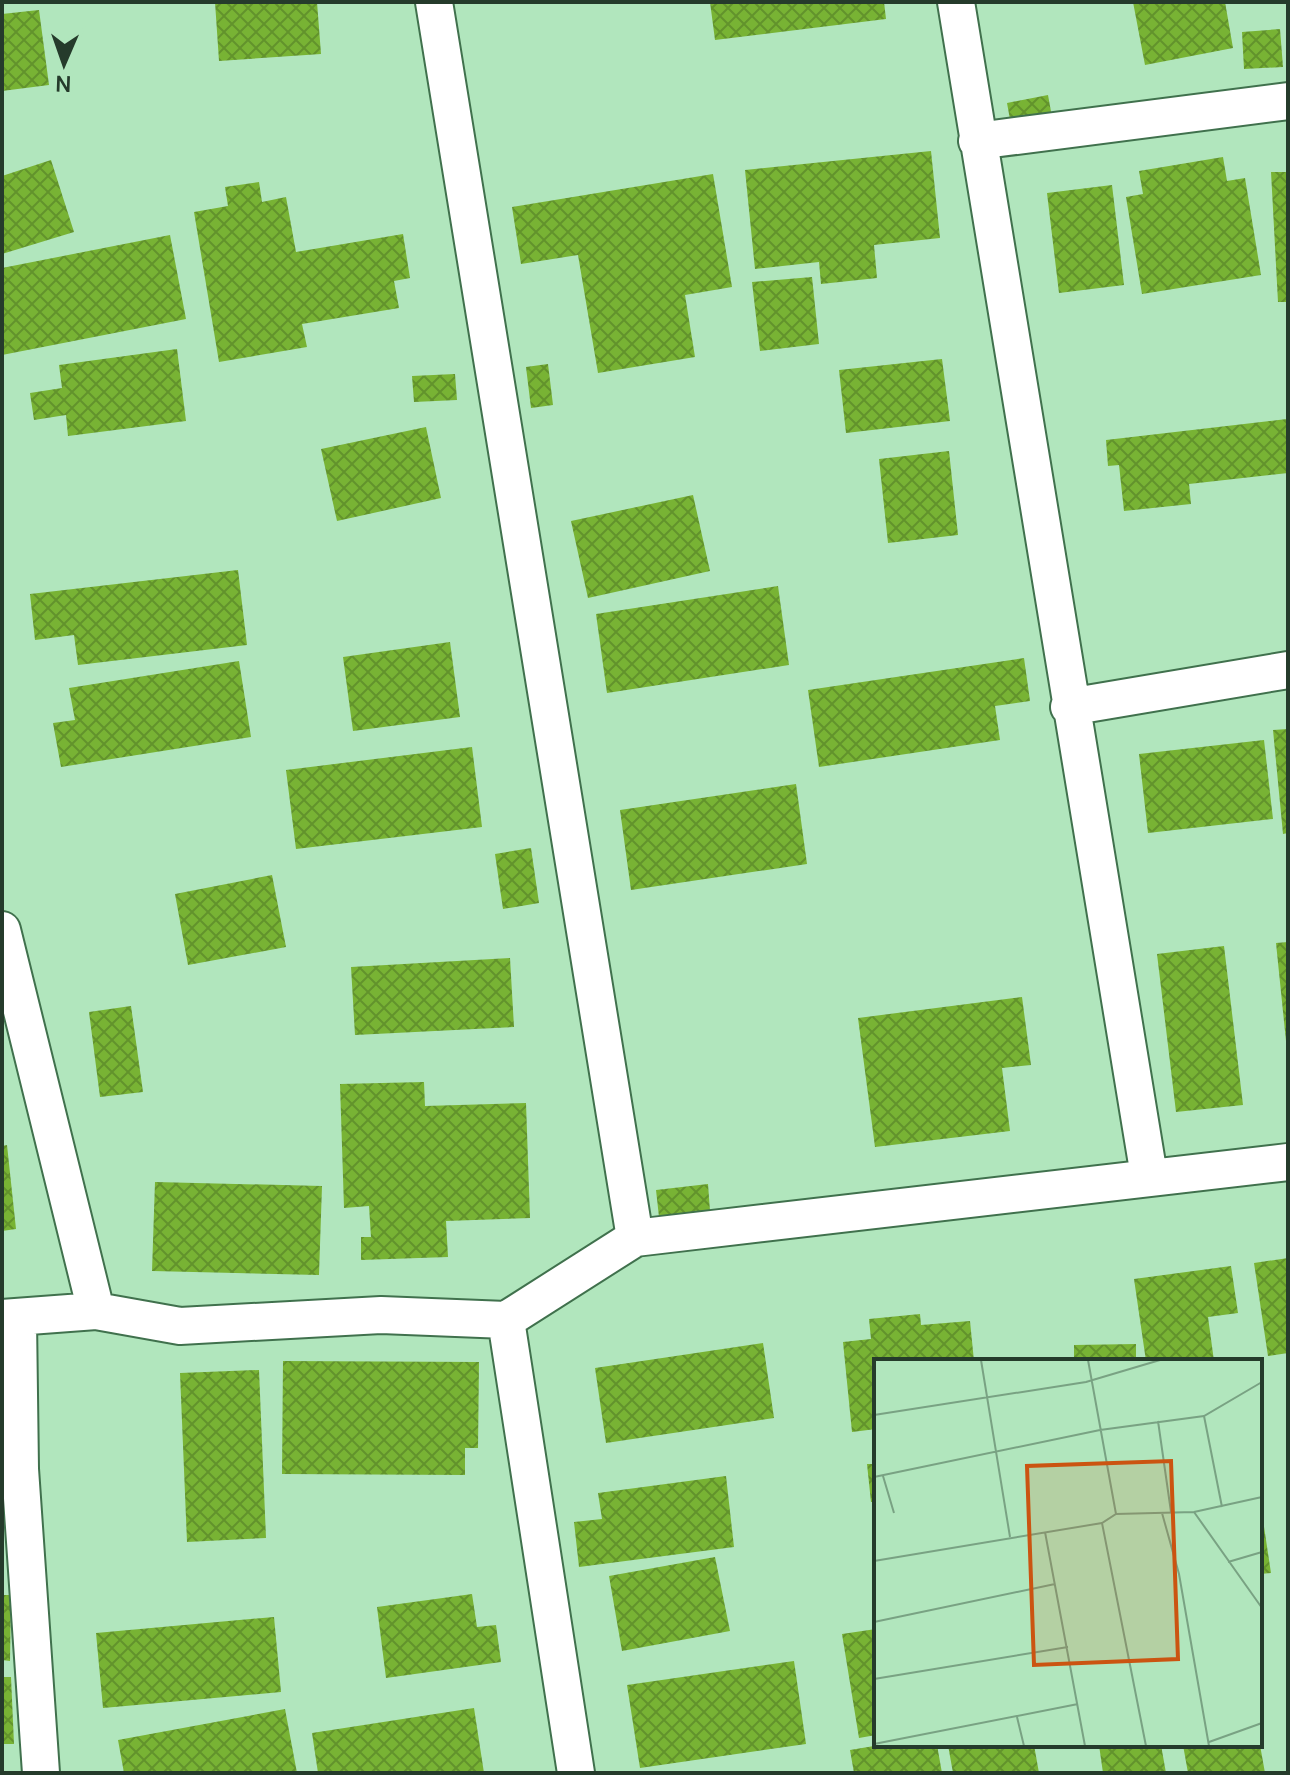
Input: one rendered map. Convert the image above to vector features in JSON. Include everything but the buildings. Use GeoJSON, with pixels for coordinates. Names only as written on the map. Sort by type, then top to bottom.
{"type":"FeatureCollection","features":[{"type":"Feature","properties":{"kind":"street"},"geometry":{"type":"LineString","coordinates":[[434,2],[635,1238]]}},
{"type":"Feature","properties":{"kind":"street"},"geometry":{"type":"LineString","coordinates":[[956,2],[1069,707],[1149,1176]]}},
{"type":"Feature","properties":{"kind":"street"},"geometry":{"type":"LineString","coordinates":[[977,141],[1288,101]]}},
{"type":"Feature","properties":{"kind":"street"},"geometry":{"type":"LineString","coordinates":[[1069,707],[1288,670]]}},
{"type":"Feature","properties":{"kind":"street"},"geometry":{"type":"LineString","coordinates":[[2,930],[96,1311]]}},
{"type":"Feature","properties":{"kind":"street"},"geometry":{"type":"LineString","coordinates":[[41,1773],[10,1319],[96,1311],[180,1326],[381,1315],[506,1320],[635,1238],[1288,1162]]}},
{"type":"Feature","properties":{"kind":"street"},"geometry":{"type":"LineString","coordinates":[[506,1320],[576,1773]]}}]}
